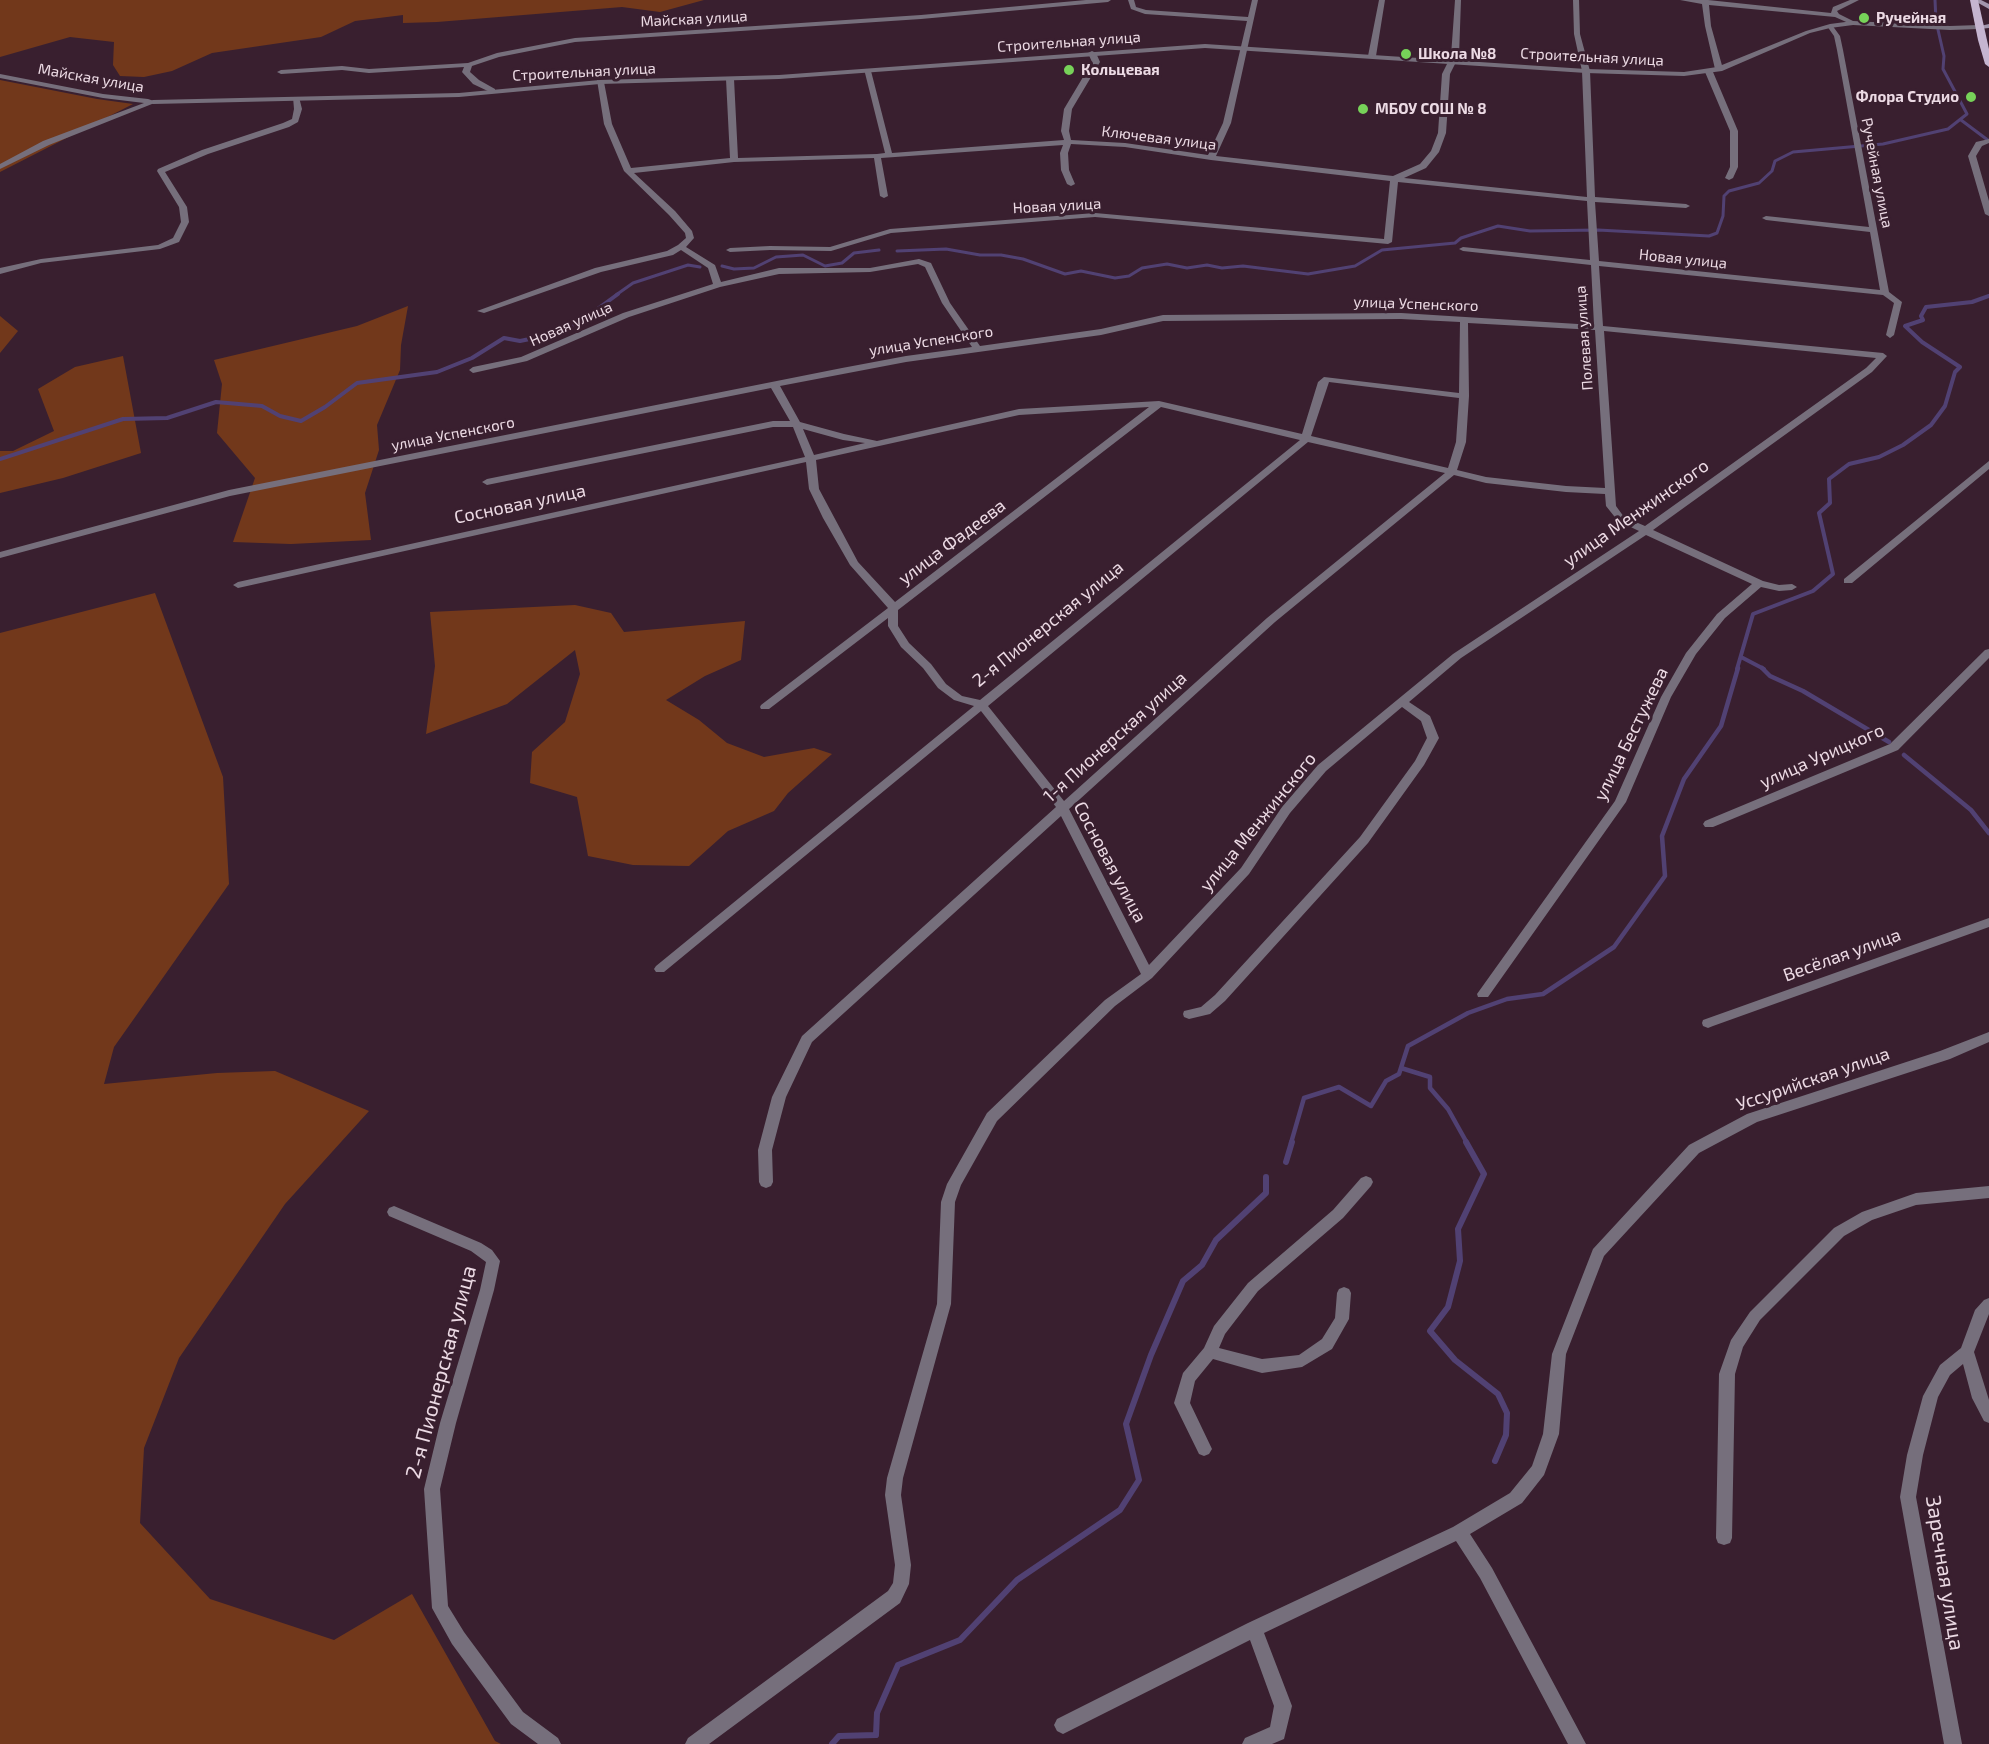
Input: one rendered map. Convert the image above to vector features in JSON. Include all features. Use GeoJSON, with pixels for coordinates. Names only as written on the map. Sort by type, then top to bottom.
{"type":"FeatureCollection","features":[{"type":"Feature","properties":{"kind":"main road"},"geometry":{"type":"LineString","coordinates":[[1975,0],[1989,7]]}},
{"type":"Feature","properties":{"kind":"main road"},"geometry":{"type":"LineString","coordinates":[[1975,0],[1978,27],[1989,64]]}},
{"type":"Feature","properties":{"kind":"main road"},"geometry":{"type":"LineString","coordinates":[[1978,27],[1989,26]]}},
{"type":"Feature","properties":{"kind":"street","name":"Майская улица"},"geometry":{"type":"LineString","coordinates":[[281,72],[342,68],[369,71],[469,65],[497,55],[575,40],[921,17],[1108,0]]}},
{"type":"Feature","properties":{"kind":"street"},"geometry":{"type":"LineString","coordinates":[[1131,0],[1133,8],[1145,12],[1251,19]]}},
{"type":"Feature","properties":{"kind":"street"},"geometry":{"type":"LineString","coordinates":[[1211,158],[1227,123],[1238,83],[1243,46],[1255,0]]}},
{"type":"Feature","properties":{"kind":"street"},"geometry":{"type":"LineString","coordinates":[[1372,56],[1382,0]]}},
{"type":"Feature","properties":{"kind":"street"},"geometry":{"type":"LineString","coordinates":[[1394,179],[1423,166],[1435,152],[1442,133],[1446,74],[1453,62],[1458,0]]}},
{"type":"Feature","properties":{"kind":"street","name":"Полевая улица"},"geometry":{"type":"LineString","coordinates":[[1576,0],[1577,34],[1586,71],[1594,264],[1611,506],[1621,519],[1759,583]]}},
{"type":"Feature","properties":{"kind":"street"},"geometry":{"type":"LineString","coordinates":[[1683,0],[1836,15],[1853,23]]}},
{"type":"Feature","properties":{"kind":"street"},"geometry":{"type":"LineString","coordinates":[[1836,15],[1834,11],[1836,8],[1856,0]]}},
{"type":"Feature","properties":{"kind":"street"},"geometry":{"type":"LineString","coordinates":[[1705,1],[1708,26],[1719,69]]}},
{"type":"Feature","properties":{"kind":"street","name":"Строительная улица"},"geometry":{"type":"LineString","coordinates":[[153,102],[434,96],[600,82],[730,79],[1205,46],[1243,46],[1665,75],[1709,72],[1808,32],[1830,26],[1853,23],[1950,28],[1978,27]]}},
{"type":"Feature","properties":{"kind":"street","name":"Ручейная улица"},"geometry":{"type":"LineString","coordinates":[[1830,26],[1837,36],[1885,293]]}},
{"type":"Feature","properties":{"kind":"street"},"geometry":{"type":"LineString","coordinates":[[1071,184],[1065,170],[1064,153],[1068,142],[1065,131],[1068,109],[1096,62],[1092,53]]}},
{"type":"Feature","properties":{"kind":"street"},"geometry":{"type":"LineString","coordinates":[[469,65],[466,72],[476,82],[492,91]]}},
{"type":"Feature","properties":{"kind":"street"},"geometry":{"type":"LineString","coordinates":[[867,70],[889,154]]}},
{"type":"Feature","properties":{"kind":"street"},"geometry":{"type":"LineString","coordinates":[[1709,72],[1734,131],[1734,167],[1729,178]]}},
{"type":"Feature","properties":{"kind":"street","name":"Майская улица"},"geometry":{"type":"LineString","coordinates":[[0,76],[104,96],[153,102]]}},
{"type":"Feature","properties":{"kind":"street"},"geometry":{"type":"LineString","coordinates":[[730,79],[734,160]]}},
{"type":"Feature","properties":{"kind":"street","name":"Майская улица"},"geometry":{"type":"LineString","coordinates":[[0,85],[24,80]]}},
{"type":"Feature","properties":{"kind":"street"},"geometry":{"type":"LineString","coordinates":[[481,312],[598,270],[681,248],[690,238],[689,233],[672,213],[628,171],[609,124],[600,82]]}},
{"type":"Feature","properties":{"kind":"street"},"geometry":{"type":"LineString","coordinates":[[0,271],[40,261],[160,247],[176,240],[185,222],[183,207],[161,171],[205,152],[286,125],[295,120],[298,109],[296,99]]}},
{"type":"Feature","properties":{"kind":"street"},"geometry":{"type":"LineString","coordinates":[[0,167],[46,143],[153,102]]}},
{"type":"Feature","properties":{"kind":"street"},"geometry":{"type":"LineString","coordinates":[[1987,141],[1979,144],[1972,156],[1989,214]]}},
{"type":"Feature","properties":{"kind":"street","name":"Ключевая улица"},"geometry":{"type":"LineString","coordinates":[[628,171],[734,160],[877,156],[1068,142],[1125,145],[1211,158],[1394,179],[1686,206]]}},
{"type":"Feature","properties":{"kind":"street"},"geometry":{"type":"LineString","coordinates":[[877,156],[884,196]]}},
{"type":"Feature","properties":{"kind":"street","name":"Новая улица"},"geometry":{"type":"LineString","coordinates":[[730,250],[831,249],[890,231],[1095,215],[1388,242],[1394,179]]}},
{"type":"Feature","properties":{"kind":"street"},"geometry":{"type":"LineString","coordinates":[[1766,218],[1874,230]]}},
{"type":"Feature","properties":{"kind":"street"},"geometry":{"type":"LineString","coordinates":[[681,248],[712,267],[718,285]]}},
{"type":"Feature","properties":{"kind":"street","name":"Новая улица"},"geometry":{"type":"LineString","coordinates":[[1463,249],[1885,293],[1898,302],[1890,335]]}},
{"type":"Feature","properties":{"kind":"street","name":"Новая улица"},"geometry":{"type":"LineString","coordinates":[[473,370],[524,359],[626,315],[718,285],[779,271],[856,271],[919,261],[928,265],[946,303],[978,349]]}},
{"type":"Feature","properties":{"kind":"street","name":"улица Успенского"},"geometry":{"type":"LineString","coordinates":[[0,555],[230,493],[895,361],[1101,332],[1163,318],[1401,316],[1598,328],[1883,356]]}},
{"type":"Feature","properties":{"kind":"street"},"geometry":{"type":"LineString","coordinates":[[1451,472],[1461,442],[1464,396],[1464,320]]}},
{"type":"Feature","properties":{"kind":"street","name":"улица Менжинского"},"geometry":{"type":"LineString","coordinates":[[694,1744],[876,1612],[894,1597],[901,1584],[903,1565],[893,1495],[895,1478],[944,1304],[947,1214],[954,1184],[992,1117],[1110,1003],[1148,975],[1245,871],[1287,810],[1322,768],[1457,656],[1645,531],[1869,370],[1883,356]]}},
{"type":"Feature","properties":{"kind":"street"},"geometry":{"type":"LineString","coordinates":[[1305,440],[1323,382],[1327,380],[1464,396]]}},
{"type":"Feature","properties":{"kind":"street"},"geometry":{"type":"LineString","coordinates":[[775,386],[796,424],[811,460],[814,489],[828,518],[854,563],[893,607],[893,626],[905,645],[950,692],[958,698],[981,705]]}},
{"type":"Feature","properties":{"kind":"street","name":"Сосновая улица"},"geometry":{"type":"LineString","coordinates":[[238,585],[811,460],[1019,412],[1159,404],[1305,440],[1486,480],[1609,492]]}},
{"type":"Feature","properties":{"kind":"street","name":"улица Фадеева"},"geometry":{"type":"LineString","coordinates":[[765,706],[1159,404]]}},
{"type":"Feature","properties":{"kind":"street"},"geometry":{"type":"LineString","coordinates":[[487,482],[773,424],[796,424],[843,438],[882,443]]}},
{"type":"Feature","properties":{"kind":"street","name":"2-я Пионерская улица"},"geometry":{"type":"LineString","coordinates":[[660,969],[1305,440]]}},
{"type":"Feature","properties":{"kind":"street"},"geometry":{"type":"LineString","coordinates":[[1848,581],[1989,464]]}},
{"type":"Feature","properties":{"kind":"street","name":"1-я Пионерская улица"},"geometry":{"type":"LineString","coordinates":[[766,1182],[765,1150],[779,1097],[807,1039],[1271,620],[1451,472]]}},
{"type":"Feature","properties":{"kind":"street"},"geometry":{"type":"LineString","coordinates":[[1759,583],[1779,588],[1792,587]]}},
{"type":"Feature","properties":{"kind":"street","name":"улица Бестужева"},"geometry":{"type":"LineString","coordinates":[[1483,994],[1620,802],[1666,697],[1691,653],[1721,616],[1759,583]]}},
{"type":"Feature","properties":{"kind":"street","name":"улица Урицкого"},"geometry":{"type":"LineString","coordinates":[[1709,824],[1894,747],[1989,652]]}},
{"type":"Feature","properties":{"kind":"street"},"geometry":{"type":"LineString","coordinates":[[1189,1014],[1205,1011],[1220,998],[1364,840],[1420,762],[1433,738],[1426,719],[1402,702]]}},
{"type":"Feature","properties":{"kind":"street","name":"Сосновая улица"},"geometry":{"type":"LineString","coordinates":[[981,705],[1063,808],[1148,975]]}},
{"type":"Feature","properties":{"kind":"street","name":"Весёлая улица"},"geometry":{"type":"LineString","coordinates":[[1708,1023],[1989,922]]}},
{"type":"Feature","properties":{"kind":"street","name":"Уссурийская улица"},"geometry":{"type":"LineString","coordinates":[[1459,1532],[1516,1498],[1538,1470],[1551,1434],[1559,1354],[1598,1253],[1694,1149],[1752,1118],[1945,1055],[1989,1037]]}},
{"type":"Feature","properties":{"kind":"street"},"geometry":{"type":"LineString","coordinates":[[1204,1449],[1182,1403],[1188,1378],[1210,1352],[1219,1330],[1253,1287],[1338,1214],[1366,1182]]}},
{"type":"Feature","properties":{"kind":"street"},"geometry":{"type":"LineString","coordinates":[[1724,1538],[1727,1374],[1736,1345],[1755,1316],[1839,1232],[1867,1216],[1916,1199],[1989,1192]]}},
{"type":"Feature","properties":{"kind":"street","name":"2-я Пионерская улица"},"geometry":{"type":"LineString","coordinates":[[394,1212],[476,1247],[488,1254],[494,1261],[448,1423],[432,1489],[440,1608],[458,1638],[517,1718],[552,1744]]}},
{"type":"Feature","properties":{"kind":"street"},"geometry":{"type":"LineString","coordinates":[[1210,1352],[1262,1366],[1302,1361],[1327,1344],[1342,1319],[1344,1293]]}},
{"type":"Feature","properties":{"kind":"street"},"geometry":{"type":"LineString","coordinates":[[1989,1304],[1980,1314],[1967,1352],[1980,1398],[1989,1416]]}},
{"type":"Feature","properties":{"kind":"street","name":"Заречная улица"},"geometry":{"type":"LineString","coordinates":[[1953,1744],[1908,1497],[1915,1455],[1931,1396],[1945,1370],[1967,1352]]}},
{"type":"Feature","properties":{"kind":"street"},"geometry":{"type":"LineString","coordinates":[[1062,1725],[1254,1629],[1459,1532],[1486,1573],[1577,1744]]}},
{"type":"Feature","properties":{"kind":"street"},"geometry":{"type":"LineString","coordinates":[[1251,1744],[1278,1733],[1283,1706],[1254,1629]]}},
{"type":"Feature","properties":{"kind":"shaded area"},"geometry":{"type":"Polygon","coordinates":[[[0,0],[704,0],[660,12],[622,7],[437,22],[403,23],[403,15],[355,21],[321,37],[212,53],[172,71],[144,77],[120,76],[113,65],[114,42],[70,37],[0,57],[0,0]]]}},
{"type":"Feature","properties":{"kind":"shaded area"},"geometry":{"type":"Polygon","coordinates":[[[0,80],[97,99],[133,104],[0,172],[0,80]]]}},
{"type":"Feature","properties":{"kind":"shaded area"},"geometry":{"type":"Polygon","coordinates":[[[408,306],[401,345],[400,370],[377,425],[379,450],[365,493],[371,540],[291,544],[233,542],[255,478],[217,433],[222,384],[214,360],[357,326],[408,306]]]}},
{"type":"Feature","properties":{"kind":"shaded area"},"geometry":{"type":"Polygon","coordinates":[[[0,316],[18,331],[0,353],[0,316]]]}},
{"type":"Feature","properties":{"kind":"shaded area"},"geometry":{"type":"Polygon","coordinates":[[[123,356],[141,453],[63,478],[0,493],[0,451],[13,451],[54,431],[38,389],[75,367],[123,356]]]}},
{"type":"Feature","properties":{"kind":"shaded area"},"geometry":{"type":"Polygon","coordinates":[[[155,593],[223,777],[229,884],[114,1047],[104,1084],[217,1073],[275,1071],[369,1111],[285,1204],[179,1358],[144,1448],[140,1523],[210,1599],[334,1640],[412,1594],[495,1741],[501,1744],[0,1744],[0,633],[155,593]]]}},
{"type":"Feature","properties":{"kind":"shaded area"},"geometry":{"type":"Polygon","coordinates":[[[575,605],[611,613],[624,632],[745,621],[741,660],[705,676],[666,700],[699,720],[727,743],[764,757],[814,748],[832,754],[788,793],[774,811],[728,831],[689,866],[633,865],[588,856],[577,797],[530,783],[532,752],[565,722],[580,674],[575,650],[507,704],[426,734],[435,666],[430,612],[575,605]]]}},
{"type":"Feature","properties":{"kind":"waterway"},"geometry":{"type":"LineString","coordinates":[[897,251],[946,249],[980,255],[1001,255],[1023,259],[1065,274],[1081,271],[1115,278],[1129,276],[1142,268],[1167,264],[1187,268],[1207,265],[1222,268],[1243,266],[1308,274],[1355,266],[1382,250],[1455,243],[1461,238],[1498,226],[1530,231],[1598,230],[1709,236],[1717,233],[1723,216],[1724,196],[1729,191],[1759,183],[1772,171],[1775,161],[1793,152],[1883,144],[1948,129],[1967,114],[1943,69],[1944,56],[1936,21],[1935,0]]}},
{"type":"Feature","properties":{"kind":"waterway"},"geometry":{"type":"LineString","coordinates":[[1961,120],[1989,141]]}},
{"type":"Feature","properties":{"kind":"waterway"},"geometry":{"type":"LineString","coordinates":[[722,266],[734,269],[754,268],[776,257],[803,255],[825,266],[842,263],[854,253],[879,250]]}},
{"type":"Feature","properties":{"kind":"waterway"},"geometry":{"type":"LineString","coordinates":[[616,295],[633,283],[688,265],[700,267]]}},
{"type":"Feature","properties":{"kind":"waterway"},"geometry":{"type":"LineString","coordinates":[[0,459],[123,419],[167,418],[216,402],[262,406],[280,416],[301,421],[325,407],[357,383],[437,372],[472,358],[504,338],[520,341],[549,335],[581,321],[618,294]]}},
{"type":"Feature","properties":{"kind":"waterway"},"geometry":{"type":"LineString","coordinates":[[1737,669],[1753,614],[1813,591],[1833,574],[1819,513],[1830,503],[1829,479],[1849,464],[1879,457],[1903,445],[1931,425],[1945,406],[1955,372],[1960,367],[1922,342],[1905,326],[1923,320],[1921,316],[1926,307],[1972,302],[1989,296]]}},
{"type":"Feature","properties":{"kind":"waterway"},"geometry":{"type":"LineString","coordinates":[[1741,657],[1764,669]]}},
{"type":"Feature","properties":{"kind":"waterway"},"geometry":{"type":"LineString","coordinates":[[1291,1143],[1304,1098],[1339,1087],[1371,1106],[1386,1081],[1399,1074],[1408,1046],[1468,1013],[1507,999],[1543,994],[1614,947],[1665,876],[1662,836],[1684,779],[1721,726],[1738,668]]}},
{"type":"Feature","properties":{"kind":"waterway"},"geometry":{"type":"LineString","coordinates":[[1762,668],[1770,676],[1803,691],[1889,742]]}},
{"type":"Feature","properties":{"kind":"waterway"},"geometry":{"type":"LineString","coordinates":[[1904,755],[1971,810],[1989,833]]}},
{"type":"Feature","properties":{"kind":"waterway"},"geometry":{"type":"LineString","coordinates":[[1401,1068],[1430,1077],[1430,1088],[1448,1109],[1467,1143]]}},
{"type":"Feature","properties":{"kind":"waterway"},"geometry":{"type":"LineString","coordinates":[[1286,1162],[1292,1142]]}},
{"type":"Feature","properties":{"kind":"waterway"},"geometry":{"type":"LineString","coordinates":[[1466,1142],[1484,1174],[1458,1229],[1460,1261],[1448,1307],[1430,1331],[1455,1360],[1498,1394],[1507,1413],[1506,1435],[1495,1461]]}},
{"type":"Feature","properties":{"kind":"waterway"},"geometry":{"type":"LineString","coordinates":[[832,1744],[839,1736],[876,1735],[877,1713],[898,1665],[960,1640],[1017,1580],[1120,1510],[1139,1480],[1126,1424],[1151,1355],[1183,1281],[1202,1265],[1216,1240],[1266,1193],[1266,1177]]}},
{"type":"Feature","properties":{"kind":"place","name":"Ручейная"},"geometry":{"type":"Point","coordinates":[1864,18]}},
{"type":"Feature","properties":{"kind":"place","name":"Школа №8"},"geometry":{"type":"Point","coordinates":[1406,54]}},
{"type":"Feature","properties":{"kind":"place","name":"Кольцевая"},"geometry":{"type":"Point","coordinates":[1069,70]}},
{"type":"Feature","properties":{"kind":"place","name":"Флора Студио"},"geometry":{"type":"Point","coordinates":[1971,97]}},
{"type":"Feature","properties":{"kind":"place","name":"МБОУ СОШ № 8"},"geometry":{"type":"Point","coordinates":[1363,109]}}]}
